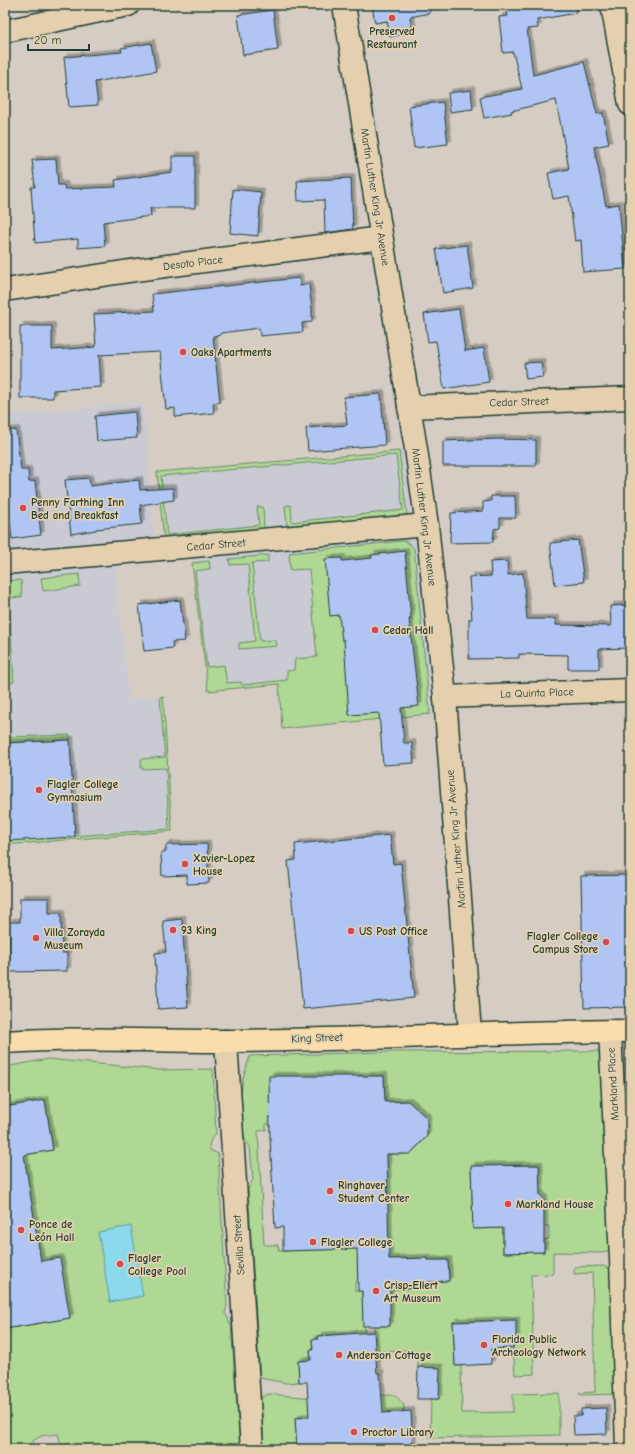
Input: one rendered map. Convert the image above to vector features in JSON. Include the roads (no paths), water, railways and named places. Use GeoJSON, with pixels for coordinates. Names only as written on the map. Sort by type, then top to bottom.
{"type":"FeatureCollection","features":[{"type":"Feature","properties":{"kind":"main road","name":"King Street"},"geometry":{"type":"LineString","coordinates":[[5,1042],[78,1039],[226,1041],[470,1033],[620,1031]]}},
{"type":"Feature","properties":{"kind":"street","name":"Martin Luther King Jr Avenue"},"geometry":{"type":"LineString","coordinates":[[344,5],[427,525],[445,697],[470,1033]]}},
{"type":"Feature","properties":{"kind":"street"},"geometry":{"type":"LineString","coordinates":[[612,5],[630,104]]}},
{"type":"Feature","properties":{"kind":"street"},"geometry":{"type":"LineString","coordinates":[[5,31],[116,6]]}},
{"type":"Feature","properties":{"kind":"street","name":"Desoto Place"},"geometry":{"type":"LineString","coordinates":[[5,290],[136,270],[381,238]]}},
{"type":"Feature","properties":{"kind":"street","name":"Cedar Street"},"geometry":{"type":"LineString","coordinates":[[409,406],[630,398]]}},
{"type":"Feature","properties":{"kind":"street","name":"Cedar Street"},"geometry":{"type":"LineString","coordinates":[[5,564],[427,525]]}},
{"type":"Feature","properties":{"kind":"street","name":"La Quinta Place"},"geometry":{"type":"LineString","coordinates":[[445,697],[630,690]]}},
{"type":"Feature","properties":{"kind":"street","name":"Markland Place"},"geometry":{"type":"LineString","coordinates":[[620,1031],[621,1259],[627,1449]]}},
{"type":"Feature","properties":{"kind":"street","name":"Sevilla Street"},"geometry":{"type":"LineString","coordinates":[[226,1041],[252,1449]]}},
{"type":"Feature","properties":{"kind":"water","name":"Flagler College Pool"},"geometry":{"type":"Polygon","coordinates":[[[131,1226],[143,1296],[110,1302],[98,1232],[131,1226]]]}},
{"type":"Feature","properties":{"kind":"place","name":"Preserved Restaurant"},"geometry":{"type":"Point","coordinates":[392,18]}},
{"type":"Feature","properties":{"kind":"place","name":"Oaks Apartments"},"geometry":{"type":"Point","coordinates":[183,352]}},
{"type":"Feature","properties":{"kind":"place","name":"Penny Farthing Inn Bed and Breakfast"},"geometry":{"type":"Point","coordinates":[23,508]}},
{"type":"Feature","properties":{"kind":"place","name":"Cedar Hall"},"geometry":{"type":"Point","coordinates":[375,630]}},
{"type":"Feature","properties":{"kind":"place","name":"Flagler College Gymnasium"},"geometry":{"type":"Point","coordinates":[39,790]}},
{"type":"Feature","properties":{"kind":"place","name":"Xavier-Lopez House"},"geometry":{"type":"Point","coordinates":[185,864]}},
{"type":"Feature","properties":{"kind":"place","name":"93 King"},"geometry":{"type":"Point","coordinates":[173,930]}},
{"type":"Feature","properties":{"kind":"place","name":"US Post Office"},"geometry":{"type":"Point","coordinates":[351,931]}},
{"type":"Feature","properties":{"kind":"place","name":"Villa Zorayda Museum"},"geometry":{"type":"Point","coordinates":[36,938]}},
{"type":"Feature","properties":{"kind":"place","name":"Flagler College Campus Store"},"geometry":{"type":"Point","coordinates":[606,942]}},
{"type":"Feature","properties":{"kind":"place","name":"Ringhaver Student Center"},"geometry":{"type":"Point","coordinates":[330,1191]}},
{"type":"Feature","properties":{"kind":"place","name":"Markland House"},"geometry":{"type":"Point","coordinates":[508,1204]}},
{"type":"Feature","properties":{"kind":"place","name":"Ponce de León Hall"},"geometry":{"type":"Point","coordinates":[21,1230]}},
{"type":"Feature","properties":{"kind":"place","name":"Flagler College"},"geometry":{"type":"Point","coordinates":[313,1242]}},
{"type":"Feature","properties":{"kind":"place","name":"Flagler College Pool"},"geometry":{"type":"Point","coordinates":[120,1264]}},
{"type":"Feature","properties":{"kind":"place","name":"Crisp-Ellert Art Museum"},"geometry":{"type":"Point","coordinates":[376,1291]}},
{"type":"Feature","properties":{"kind":"place","name":"Florida Public Archeology Network"},"geometry":{"type":"Point","coordinates":[484,1345]}},
{"type":"Feature","properties":{"kind":"place","name":"Anderson Cottage"},"geometry":{"type":"Point","coordinates":[339,1355]}},
{"type":"Feature","properties":{"kind":"place","name":"Proctor Library"},"geometry":{"type":"Point","coordinates":[354,1432]}}]}
